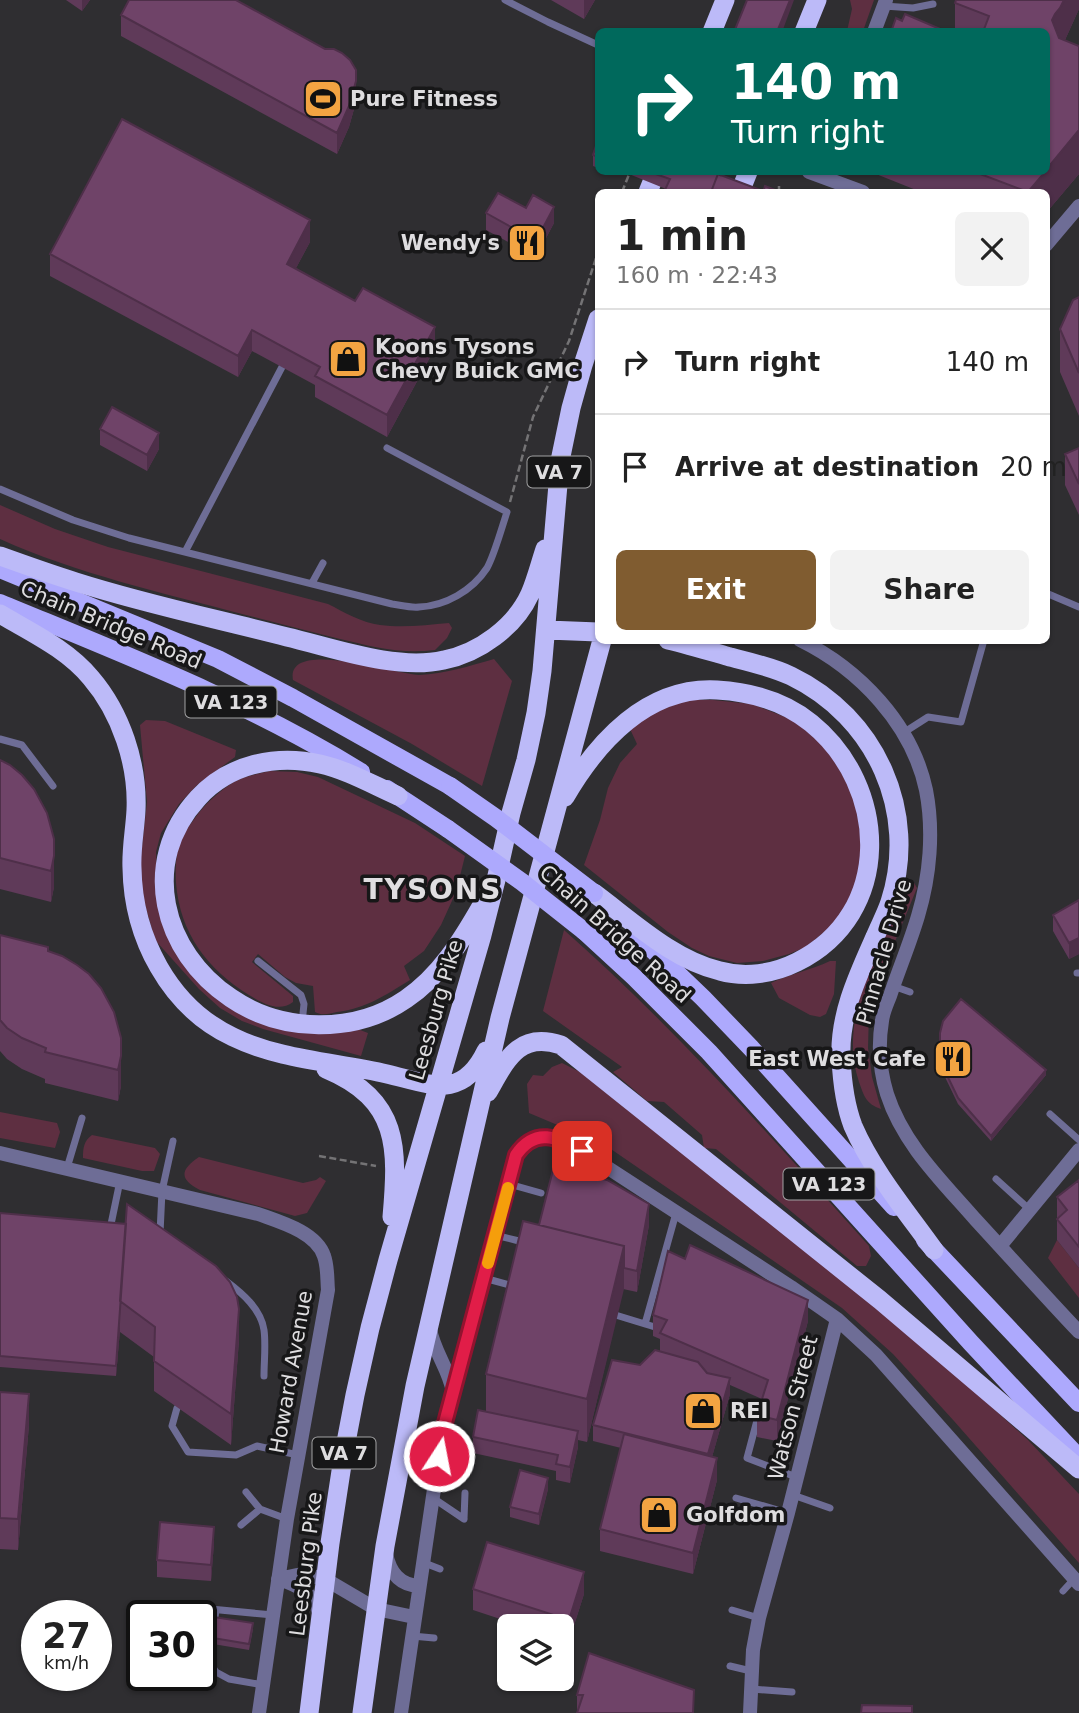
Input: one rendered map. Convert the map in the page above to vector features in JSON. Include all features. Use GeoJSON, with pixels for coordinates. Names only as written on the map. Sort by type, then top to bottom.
{"type":"FeatureCollection","features":[{"type":"Feature","properties":{"kind":"highway"},"geometry":{"type":"LineString","coordinates":[[714,28],[725,0]]}},
{"type":"Feature","properties":{"kind":"highway"},"geometry":{"type":"LineString","coordinates":[[806,28],[817,0]]}},
{"type":"Feature","properties":{"kind":"highway","name":"Leesburg Pike"},"geometry":{"type":"LineString","coordinates":[[309,1713],[343,1458],[370,1328],[482,935],[536,713],[547,630],[560,461],[570,408],[595,328]]}},
{"type":"Feature","properties":{"kind":"highway"},"geometry":{"type":"LineString","coordinates":[[0,556],[76,582],[197,615],[372,657],[424,663],[466,653],[486,642],[512,621],[530,594],[554,518]]}},
{"type":"Feature","properties":{"kind":"highway"},"geometry":{"type":"LineString","coordinates":[[0,614],[58,648],[79,665],[92,679],[119,724],[130,755],[135,781],[132,869],[135,898],[146,941],[157,966],[173,988],[199,1015],[231,1036],[256,1046],[437,1086],[461,1081],[476,1069],[500,1017]]}},
{"type":"Feature","properties":{"kind":"highway"},"geometry":{"type":"LineString","coordinates":[[547,630],[595,632]]}},
{"type":"Feature","properties":{"kind":"highway","name":"VA 7"},"geometry":{"type":"LineString","coordinates":[[362,1713],[385,1546],[408,1421],[500,1017],[600,644]]}},
{"type":"Feature","properties":{"kind":"highway"},"geometry":{"type":"LineString","coordinates":[[683,644],[765,666],[819,692],[842,710],[858,728],[885,772],[894,798],[898,825],[896,878],[889,904],[852,991],[844,1021],[841,1055],[844,1087],[853,1124],[870,1156],[934,1250]]}},
{"type":"Feature","properties":{"kind":"highway"},"geometry":{"type":"LineString","coordinates":[[553,820],[584,768],[618,728],[660,700],[685,692],[738,691],[764,697],[788,707],[810,721],[828,738],[844,758],[857,782],[865,806],[870,841],[866,883],[845,924],[829,942],[788,967],[739,975],[695,963],[671,950],[594,893]]}},
{"type":"Feature","properties":{"kind":"highway"},"geometry":{"type":"LineString","coordinates":[[398,796],[319,764],[292,761],[268,761],[247,766],[233,771],[208,788],[180,821],[170,840],[163,880],[165,903],[171,921],[181,944],[195,965],[232,999],[281,1021],[332,1025],[358,1021],[405,1000],[436,973],[468,930],[496,880]]}},
{"type":"Feature","properties":{"kind":"highway"},"geometry":{"type":"LineString","coordinates":[[479,1108],[507,1060],[522,1045],[536,1041],[561,1045],[880,1300],[1079,1469]]}},
{"type":"Feature","properties":{"kind":"highway"},"geometry":{"type":"LineString","coordinates":[[299,1057],[353,1082],[378,1106],[387,1122],[393,1140],[395,1161],[388,1260]]}},
{"type":"Feature","properties":{"kind":"main road","name":"Chain Bridge Road"},"geometry":{"type":"LineString","coordinates":[[0,569],[218,659],[304,704],[450,786],[594,893],[751,1048],[934,1250],[1079,1404]]}},
{"type":"Feature","properties":{"kind":"main road","name":"Chain Bridge Road"},"geometry":{"type":"LineString","coordinates":[[0,603],[164,671],[279,725],[339,759],[448,829],[584,931],[709,1052],[971,1343],[1079,1458]]}},
{"type":"Feature","properties":{"kind":"street"},"geometry":{"type":"LineString","coordinates":[[876,28],[885,3]]}},
{"type":"Feature","properties":{"kind":"street"},"geometry":{"type":"LineString","coordinates":[[822,175],[856,189]]}},
{"type":"Feature","properties":{"kind":"street"},"geometry":{"type":"LineString","coordinates":[[1050,240],[1079,206]]}},
{"type":"Feature","properties":{"kind":"street","name":"Pinnacle Drive"},"geometry":{"type":"LineString","coordinates":[[813,644],[832,650],[885,706],[902,733],[922,775],[926,791],[930,841],[926,883],[918,916],[882,1019],[882,1069],[887,1094],[897,1120],[920,1154],[1000,1247],[1079,1332]]}},
{"type":"Feature","properties":{"kind":"street"},"geometry":{"type":"LineString","coordinates":[[401,1713],[442,1434],[516,1155],[523,1144],[533,1139],[546,1137],[562,1140],[582,1151],[648,1202],[677,1213],[837,1319],[876,1355],[1077,1581]]}},
{"type":"Feature","properties":{"kind":"street"},"geometry":{"type":"LineString","coordinates":[[1000,1247],[1079,1150]]}},
{"type":"Feature","properties":{"kind":"street","name":"Howard Avenue"},"geometry":{"type":"LineString","coordinates":[[0,1153],[258,1214],[291,1226],[310,1238],[323,1253],[328,1290],[287,1519],[259,1713]]}},
{"type":"Feature","properties":{"kind":"street","name":"Watson Street"},"geometry":{"type":"LineString","coordinates":[[750,1713],[753,1650],[759,1618],[837,1319]]}},
{"type":"Feature","properties":{"kind":"street"},"geometry":{"type":"LineString","coordinates":[[430,1324],[435,1349],[447,1370],[453,1393]]}},
{"type":"Feature","properties":{"kind":"street"},"geometry":{"type":"LineString","coordinates":[[385,1546],[390,1567],[397,1578],[407,1585],[419,1586]]}},
{"type":"Feature","properties":{"kind":"street"},"geometry":{"type":"LineString","coordinates":[[278,1579],[297,1574],[326,1579],[376,1609],[414,1617]]}},
{"type":"Feature","properties":{"kind":"street"},"geometry":{"type":"LineString","coordinates":[[278,1579],[312,1597],[321,1618]]}},
{"type":"Feature","properties":{"kind":"lane"},"geometry":{"type":"LineString","coordinates":[[505,0],[595,44]]}},
{"type":"Feature","properties":{"kind":"lane"},"geometry":{"type":"LineString","coordinates":[[885,3],[913,9],[933,4]]}},
{"type":"Feature","properties":{"kind":"lane"},"geometry":{"type":"LineString","coordinates":[[185,552],[282,367]]}},
{"type":"Feature","properties":{"kind":"lane"},"geometry":{"type":"LineString","coordinates":[[0,489],[73,520],[129,538],[392,604],[417,607],[440,604],[471,586],[487,567],[507,512],[387,448]]}},
{"type":"Feature","properties":{"kind":"lane"},"geometry":{"type":"LineString","coordinates":[[312,583],[323,563]]}},
{"type":"Feature","properties":{"kind":"lane"},"geometry":{"type":"LineString","coordinates":[[1050,595],[1079,607]]}},
{"type":"Feature","properties":{"kind":"lane"},"geometry":{"type":"LineString","coordinates":[[902,733],[928,718],[961,722],[983,644]]}},
{"type":"Feature","properties":{"kind":"lane"},"geometry":{"type":"LineString","coordinates":[[0,739],[22,745],[53,786]]}},
{"type":"Feature","properties":{"kind":"lane"},"geometry":{"type":"LineString","coordinates":[[258,961],[301,995],[304,1004],[302,1024]]}},
{"type":"Feature","properties":{"kind":"lane"},"geometry":{"type":"LineString","coordinates":[[893,986],[910,992]]}},
{"type":"Feature","properties":{"kind":"lane"},"geometry":{"type":"LineString","coordinates":[[1050,1114],[1079,1140]]}},
{"type":"Feature","properties":{"kind":"lane"},"geometry":{"type":"LineString","coordinates":[[67,1169],[82,1118]]}},
{"type":"Feature","properties":{"kind":"lane"},"geometry":{"type":"LineString","coordinates":[[170,1241],[159,1233],[162,1191],[173,1141]]}},
{"type":"Feature","properties":{"kind":"lane"},"geometry":{"type":"LineString","coordinates":[[996,1179],[1030,1210]]}},
{"type":"Feature","properties":{"kind":"lane"},"geometry":{"type":"LineString","coordinates":[[110,1233],[120,1181]]}},
{"type":"Feature","properties":{"kind":"lane"},"geometry":{"type":"LineString","coordinates":[[509,1184],[541,1193]]}},
{"type":"Feature","properties":{"kind":"lane"},"geometry":{"type":"LineString","coordinates":[[645,1324],[677,1213]]}},
{"type":"Feature","properties":{"kind":"lane"},"geometry":{"type":"LineString","coordinates":[[495,1235],[519,1241]]}},
{"type":"Feature","properties":{"kind":"lane"},"geometry":{"type":"LineString","coordinates":[[215,1273],[238,1290],[257,1312],[264,1329],[264,1376]]}},
{"type":"Feature","properties":{"kind":"lane"},"geometry":{"type":"LineString","coordinates":[[484,1278],[524,1289]]}},
{"type":"Feature","properties":{"kind":"lane"},"geometry":{"type":"LineString","coordinates":[[605,1312],[655,1327]]}},
{"type":"Feature","properties":{"kind":"lane"},"geometry":{"type":"LineString","coordinates":[[763,1399],[747,1458],[797,1478]]}},
{"type":"Feature","properties":{"kind":"lane"},"geometry":{"type":"LineString","coordinates":[[177,1408],[172,1426],[188,1452],[236,1455],[257,1446],[298,1455]]}},
{"type":"Feature","properties":{"kind":"lane"},"geometry":{"type":"LineString","coordinates":[[246,1492],[260,1509],[287,1519]]}},
{"type":"Feature","properties":{"kind":"lane"},"geometry":{"type":"LineString","coordinates":[[432,1498],[464,1519],[465,1493]]}},
{"type":"Feature","properties":{"kind":"lane"},"geometry":{"type":"LineString","coordinates":[[792,1495],[830,1508]]}},
{"type":"Feature","properties":{"kind":"lane"},"geometry":{"type":"LineString","coordinates":[[736,1498],[788,1513]]}},
{"type":"Feature","properties":{"kind":"lane"},"geometry":{"type":"LineString","coordinates":[[241,1525],[260,1509]]}},
{"type":"Feature","properties":{"kind":"lane"},"geometry":{"type":"LineString","coordinates":[[422,1563],[440,1569]]}},
{"type":"Feature","properties":{"kind":"lane"},"geometry":{"type":"LineString","coordinates":[[1063,1591],[1077,1581]]}},
{"type":"Feature","properties":{"kind":"lane"},"geometry":{"type":"LineString","coordinates":[[217,1610],[273,1615]]}},
{"type":"Feature","properties":{"kind":"lane"},"geometry":{"type":"LineString","coordinates":[[732,1610],[759,1618]]}},
{"type":"Feature","properties":{"kind":"lane"},"geometry":{"type":"LineString","coordinates":[[412,1636],[435,1638]]}},
{"type":"Feature","properties":{"kind":"lane"},"geometry":{"type":"LineString","coordinates":[[730,1666],[752,1671]]}},
{"type":"Feature","properties":{"kind":"lane"},"geometry":{"type":"LineString","coordinates":[[217,1673],[229,1679],[263,1685]]}},
{"type":"Feature","properties":{"kind":"lane"},"geometry":{"type":"LineString","coordinates":[[752,1689],[792,1692]]}},
{"type":"Feature","properties":{"kind":"path"},"geometry":{"type":"LineString","coordinates":[[507,512],[533,417],[569,341],[595,261]]}},
{"type":"Feature","properties":{"kind":"path"},"geometry":{"type":"LineString","coordinates":[[319,1156],[376,1166]]}},
{"type":"Feature","properties":{"kind":"shaded area"},"geometry":{"type":"Polygon","coordinates":[[[850,0],[874,0],[864,28],[848,28],[852,9],[850,0]]]}},
{"type":"Feature","properties":{"kind":"shaded area"},"geometry":{"type":"Polygon","coordinates":[[[0,505],[55,529],[108,547],[328,604],[373,624],[406,626],[449,623],[452,628],[447,638],[435,650],[387,649],[152,591],[60,563],[0,539],[0,505]]]}},
{"type":"Feature","properties":{"kind":"shaded area"},"geometry":{"type":"Polygon","coordinates":[[[494,659],[512,681],[482,786],[412,744],[293,680],[295,667],[306,661],[346,661],[419,675],[448,671],[494,659]]]}},
{"type":"Feature","properties":{"kind":"shaded area"},"geometry":{"type":"Polygon","coordinates":[[[687,700],[752,704],[793,720],[821,743],[843,767],[854,794],[864,856],[853,894],[836,922],[806,947],[763,961],[737,963],[709,956],[668,932],[584,865],[608,788],[620,763],[637,744],[630,729],[654,712],[687,700]]]}},
{"type":"Feature","properties":{"kind":"shaded area"},"geometry":{"type":"Polygon","coordinates":[[[146,720],[165,721],[236,750],[235,757],[197,785],[179,804],[161,833],[156,852],[158,901],[202,984],[325,1031],[360,1030],[368,1033],[361,1056],[242,1021],[220,1008],[199,989],[155,940],[141,891],[141,855],[147,802],[140,725],[146,720]]]}},
{"type":"Feature","properties":{"kind":"shaded area"},"geometry":{"type":"Polygon","coordinates":[[[270,771],[297,772],[318,777],[415,823],[465,856],[456,892],[441,925],[424,951],[404,966],[410,980],[366,1004],[328,1014],[315,1012],[313,986],[296,983],[285,977],[258,954],[252,962],[293,996],[293,1002],[282,1007],[259,1001],[220,974],[198,948],[183,918],[176,883],[176,859],[183,834],[203,808],[223,789],[242,778],[270,771]]]}},
{"type":"Feature","properties":{"kind":"shaded area"},"geometry":{"type":"Polygon","coordinates":[[[905,881],[913,881],[917,888],[869,1012],[868,1048],[872,1077],[881,1109],[872,1105],[862,1091],[854,1057],[854,1031],[866,980],[905,881]]]}},
{"type":"Feature","properties":{"kind":"shaded area"},"geometry":{"type":"Polygon","coordinates":[[[564,930],[683,1044],[869,1246],[871,1256],[866,1266],[857,1266],[716,1149],[704,1148],[702,1135],[664,1102],[647,1101],[613,1072],[622,1067],[543,1011],[564,930]]]}},
{"type":"Feature","properties":{"kind":"shaded area"},"geometry":{"type":"Polygon","coordinates":[[[836,961],[834,994],[826,1014],[820,1017],[810,1015],[779,998],[771,983],[836,961]]]}},
{"type":"Feature","properties":{"kind":"shaded area"},"geometry":{"type":"Polygon","coordinates":[[[562,1063],[580,1072],[876,1307],[1028,1440],[1079,1494],[1079,1563],[893,1354],[842,1308],[605,1145],[529,1113],[527,1084],[533,1075],[543,1076],[552,1067],[562,1063]]]}},
{"type":"Feature","properties":{"kind":"shaded area"},"geometry":{"type":"Polygon","coordinates":[[[0,1112],[57,1123],[60,1132],[55,1148],[0,1138],[0,1112]]]}},
{"type":"Feature","properties":{"kind":"shaded area"},"geometry":{"type":"Polygon","coordinates":[[[92,1135],[155,1148],[160,1154],[154,1171],[142,1171],[83,1158],[84,1145],[92,1135]]]}},
{"type":"Feature","properties":{"kind":"shaded area"},"geometry":{"type":"Polygon","coordinates":[[[199,1157],[303,1183],[320,1177],[326,1181],[307,1213],[295,1216],[193,1186],[184,1174],[188,1166],[199,1157]]]}},
{"type":"Feature","properties":{"kind":"shaded area"},"geometry":{"type":"Polygon","coordinates":[[[1057,1240],[1079,1268],[1079,1298],[1048,1258],[1057,1240]]]}},
{"type":"Feature","properties":{"kind":"building"},"geometry":{"type":"Polygon","coordinates":[[[129,0],[236,0],[325,49],[342,53],[356,70],[356,81],[337,133],[121,15],[129,0]]]}},
{"type":"Feature","properties":{"kind":"building"},"geometry":{"type":"Polygon","coordinates":[[[747,0],[790,0],[779,28],[736,28],[747,0]]]}},
{"type":"Feature","properties":{"kind":"building"},"geometry":{"type":"Polygon","coordinates":[[[956,0],[1064,0],[1052,20],[1059,38],[1079,46],[1079,130],[1050,165],[1050,28],[984,28],[989,16],[955,3],[956,0]]]}},
{"type":"Feature","properties":{"kind":"building"},"geometry":{"type":"Polygon","coordinates":[[[905,14],[938,28],[892,28],[896,18],[902,21],[905,14]]]}},
{"type":"Feature","properties":{"kind":"building"},"geometry":{"type":"Polygon","coordinates":[[[122,119],[310,220],[287,264],[355,301],[363,288],[435,327],[387,415],[315,376],[320,367],[252,330],[238,356],[50,254],[122,119]]]}},
{"type":"Feature","properties":{"kind":"building"},"geometry":{"type":"Polygon","coordinates":[[[659,175],[718,175],[712,189],[665,189],[670,179],[659,175]]]}},
{"type":"Feature","properties":{"kind":"building"},"geometry":{"type":"Polygon","coordinates":[[[718,175],[721,175],[758,189],[712,189],[718,175]]]}},
{"type":"Feature","properties":{"kind":"building"},"geometry":{"type":"Polygon","coordinates":[[[983,175],[1042,175],[1031,189],[1020,189],[983,175]]]}},
{"type":"Feature","properties":{"kind":"building"},"geometry":{"type":"Polygon","coordinates":[[[498,193],[526,208],[533,195],[554,207],[536,241],[486,213],[498,193]]]}},
{"type":"Feature","properties":{"kind":"building"},"geometry":{"type":"Polygon","coordinates":[[[1079,297],[1079,373],[1060,329],[1073,300],[1079,297]]]}},
{"type":"Feature","properties":{"kind":"building"},"geometry":{"type":"Polygon","coordinates":[[[112,407],[159,433],[147,455],[100,429],[112,407]]]}},
{"type":"Feature","properties":{"kind":"building"},"geometry":{"type":"Polygon","coordinates":[[[1079,448],[1079,484],[1065,454],[1079,448]]]}},
{"type":"Feature","properties":{"kind":"building"},"geometry":{"type":"Polygon","coordinates":[[[0,760],[22,775],[34,789],[47,813],[54,839],[51,871],[0,858],[0,760]]]}},
{"type":"Feature","properties":{"kind":"building"},"geometry":{"type":"Polygon","coordinates":[[[1079,900],[1079,938],[1069,943],[1053,915],[1079,900]]]}},
{"type":"Feature","properties":{"kind":"building"},"geometry":{"type":"Polygon","coordinates":[[[0,935],[48,947],[48,951],[62,956],[89,974],[101,988],[114,1012],[121,1038],[118,1070],[45,1052],[46,1048],[22,1038],[0,1020],[0,935]]]}},
{"type":"Feature","properties":{"kind":"building"},"geometry":{"type":"Polygon","coordinates":[[[961,999],[1046,1070],[991,1136],[958,1098],[944,1069],[940,1033],[943,1021],[961,999]]]}},
{"type":"Feature","properties":{"kind":"building"},"geometry":{"type":"Polygon","coordinates":[[[554,1166],[607,1180],[649,1204],[637,1271],[624,1268],[624,1246],[539,1225],[554,1166]]]}},
{"type":"Feature","properties":{"kind":"building"},"geometry":{"type":"Polygon","coordinates":[[[1079,1180],[1079,1247],[1057,1219],[1067,1210],[1057,1197],[1079,1180]]]}},
{"type":"Feature","properties":{"kind":"building"},"geometry":{"type":"Polygon","coordinates":[[[127,1204],[216,1266],[230,1282],[239,1309],[231,1414],[154,1361],[155,1327],[120,1301],[127,1204]]]}},
{"type":"Feature","properties":{"kind":"building"},"geometry":{"type":"Polygon","coordinates":[[[0,1213],[126,1224],[116,1366],[0,1356],[0,1213]]]}},
{"type":"Feature","properties":{"kind":"building"},"geometry":{"type":"Polygon","coordinates":[[[523,1221],[624,1246],[587,1399],[486,1374],[523,1221]]]}},
{"type":"Feature","properties":{"kind":"building"},"geometry":{"type":"Polygon","coordinates":[[[690,1245],[808,1300],[777,1420],[757,1415],[768,1380],[660,1333],[667,1320],[653,1315],[668,1251],[685,1259],[690,1245]]]}},
{"type":"Feature","properties":{"kind":"building"},"geometry":{"type":"Polygon","coordinates":[[[655,1350],[698,1362],[707,1373],[730,1378],[708,1454],[593,1425],[612,1360],[640,1365],[655,1350]]]}},
{"type":"Feature","properties":{"kind":"building"},"geometry":{"type":"Polygon","coordinates":[[[0,1392],[29,1394],[18,1519],[0,1518],[0,1392]]]}},
{"type":"Feature","properties":{"kind":"building"},"geometry":{"type":"Polygon","coordinates":[[[478,1410],[578,1431],[570,1467],[556,1464],[558,1455],[473,1437],[478,1410]]]}},
{"type":"Feature","properties":{"kind":"building","name":"Golfdom"},"geometry":{"type":"Polygon","coordinates":[[[624,1434],[717,1458],[693,1553],[600,1529],[624,1434]]]}},
{"type":"Feature","properties":{"kind":"building"},"geometry":{"type":"Polygon","coordinates":[[[520,1470],[548,1478],[539,1514],[510,1507],[520,1470]]]}},
{"type":"Feature","properties":{"kind":"building"},"geometry":{"type":"Polygon","coordinates":[[[160,1522],[214,1527],[211,1565],[157,1560],[160,1522]]]}},
{"type":"Feature","properties":{"kind":"building"},"geometry":{"type":"Polygon","coordinates":[[[487,1542],[584,1572],[571,1614],[550,1614],[473,1589],[487,1542]]]}},
{"type":"Feature","properties":{"kind":"building"},"geometry":{"type":"Polygon","coordinates":[[[217,1617],[253,1623],[249,1644],[217,1639],[217,1617]]]}},
{"type":"Feature","properties":{"kind":"building"},"geometry":{"type":"Polygon","coordinates":[[[589,1653],[694,1690],[693,1713],[577,1713],[583,1695],[577,1695],[589,1653]]]}},
{"type":"Feature","properties":{"kind":"building"},"geometry":{"type":"Polygon","coordinates":[[[862,1705],[912,1706],[912,1713],[861,1713],[862,1705]]]}},
{"type":"Feature","properties":{"kind":"slow traffic"},"geometry":{"type":"LineString","coordinates":[[488,1263],[508,1188]]}},
{"type":"Feature","properties":{"kind":"place","name":"Pure Fitness"},"geometry":{"type":"Point","coordinates":[323,99]}},
{"type":"Feature","properties":{"kind":"place","name":"Wendy's"},"geometry":{"type":"Point","coordinates":[527,243]}},
{"type":"Feature","properties":{"kind":"place","name":"Koons Tysons Chevy Buick GMC"},"geometry":{"type":"Point","coordinates":[348,359]}},
{"type":"Feature","properties":{"kind":"place","name":"East West Cafe"},"geometry":{"type":"Point","coordinates":[953,1059]}},
{"type":"Feature","properties":{"kind":"place","name":"REI"},"geometry":{"type":"Point","coordinates":[703,1411]}},
{"type":"Feature","properties":{"kind":"place","name":"Golfdom"},"geometry":{"type":"Point","coordinates":[659,1515]}},
{"type":"Feature","properties":{"kind":"district","name":"TYSONS"},"geometry":{"type":"Point","coordinates":[433,889]}},
{"type":"Feature","properties":{"kind":"route"},"geometry":{"type":"LineString","coordinates":[[439,1456],[442,1434],[516,1155],[523,1144],[546,1137],[562,1140],[582,1151]]}}]}
